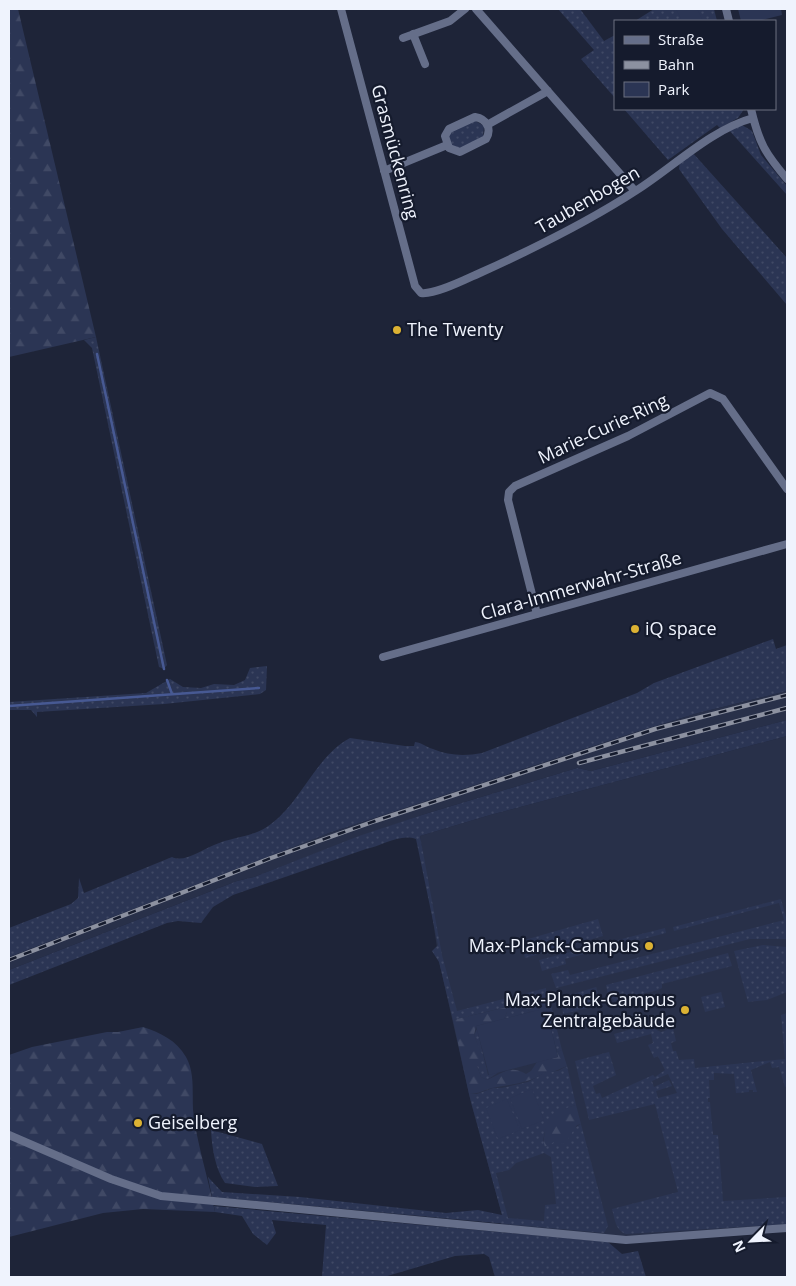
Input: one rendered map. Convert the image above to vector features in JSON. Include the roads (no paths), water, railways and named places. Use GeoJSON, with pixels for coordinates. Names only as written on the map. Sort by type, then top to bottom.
{"type":"FeatureCollection","features":[{"type":"Feature","properties":{"kind":"street","name":"Grasmückenring"},"geometry":{"type":"LineString","coordinates":[[341,9],[414,286],[421,293],[429,293]]}},
{"type":"Feature","properties":{"kind":"street"},"geometry":{"type":"LineString","coordinates":[[403,38],[450,21],[465,9]]}},
{"type":"Feature","properties":{"kind":"street"},"geometry":{"type":"LineString","coordinates":[[476,9],[635,191]]}},
{"type":"Feature","properties":{"kind":"street"},"geometry":{"type":"LineString","coordinates":[[413,34],[425,64]]}},
{"type":"Feature","properties":{"kind":"street"},"geometry":{"type":"LineString","coordinates":[[488,125],[548,91]]}},
{"type":"Feature","properties":{"kind":"street"},"geometry":{"type":"LineString","coordinates":[[751,110],[764,150],[787,179]]}},
{"type":"Feature","properties":{"kind":"street"},"geometry":{"type":"LineString","coordinates":[[475,117],[483,120],[488,125],[488,135],[482,142],[460,152],[452,150],[447,146],[445,136],[453,127],[475,117]]}},
{"type":"Feature","properties":{"kind":"street","name":"Taubenbogen"},"geometry":{"type":"LineString","coordinates":[[429,293],[528,251],[635,191],[728,128],[753,118]]}},
{"type":"Feature","properties":{"kind":"street"},"geometry":{"type":"LineString","coordinates":[[384,171],[447,146]]}},
{"type":"Feature","properties":{"kind":"street","name":"Marie-Curie-Ring"},"geometry":{"type":"LineString","coordinates":[[537,614],[508,500],[509,492],[515,486],[628,436],[710,393],[722,399],[787,489]]}},
{"type":"Feature","properties":{"kind":"street","name":"Clara-Immerwahr-Straße"},"geometry":{"type":"LineString","coordinates":[[383,657],[787,544]]}},
{"type":"Feature","properties":{"kind":"street"},"geometry":{"type":"LineString","coordinates":[[9,1135],[111,1179],[161,1196],[626,1240],[787,1228]]}},
{"type":"Feature","properties":{"kind":"waterway"},"geometry":{"type":"LineString","coordinates":[[97,354],[164,669]]}},
{"type":"Feature","properties":{"kind":"waterway"},"geometry":{"type":"LineString","coordinates":[[167,680],[172,694]]}},
{"type":"Feature","properties":{"kind":"waterway"},"geometry":{"type":"LineString","coordinates":[[9,706],[259,688]]}},
{"type":"Feature","properties":{"kind":"railway"},"geometry":{"type":"LineString","coordinates":[[9,960],[271,858],[375,821],[655,729],[787,695]]}},
{"type":"Feature","properties":{"kind":"railway"},"geometry":{"type":"LineString","coordinates":[[579,763],[787,708]]}},
{"type":"Feature","properties":{"kind":"place","name":"The Twenty"},"geometry":{"type":"Point","coordinates":[397,330]}},
{"type":"Feature","properties":{"kind":"place","name":"iQ space"},"geometry":{"type":"Point","coordinates":[635,629]}},
{"type":"Feature","properties":{"kind":"place","name":"Max-Planck-Campus"},"geometry":{"type":"Point","coordinates":[649,946]}},
{"type":"Feature","properties":{"kind":"place","name":"Max-Planck-Campus Zentralgebäude"},"geometry":{"type":"Point","coordinates":[685,1010]}},
{"type":"Feature","properties":{"kind":"place","name":"Geiselberg"},"geometry":{"type":"Point","coordinates":[138,1123]}}]}
